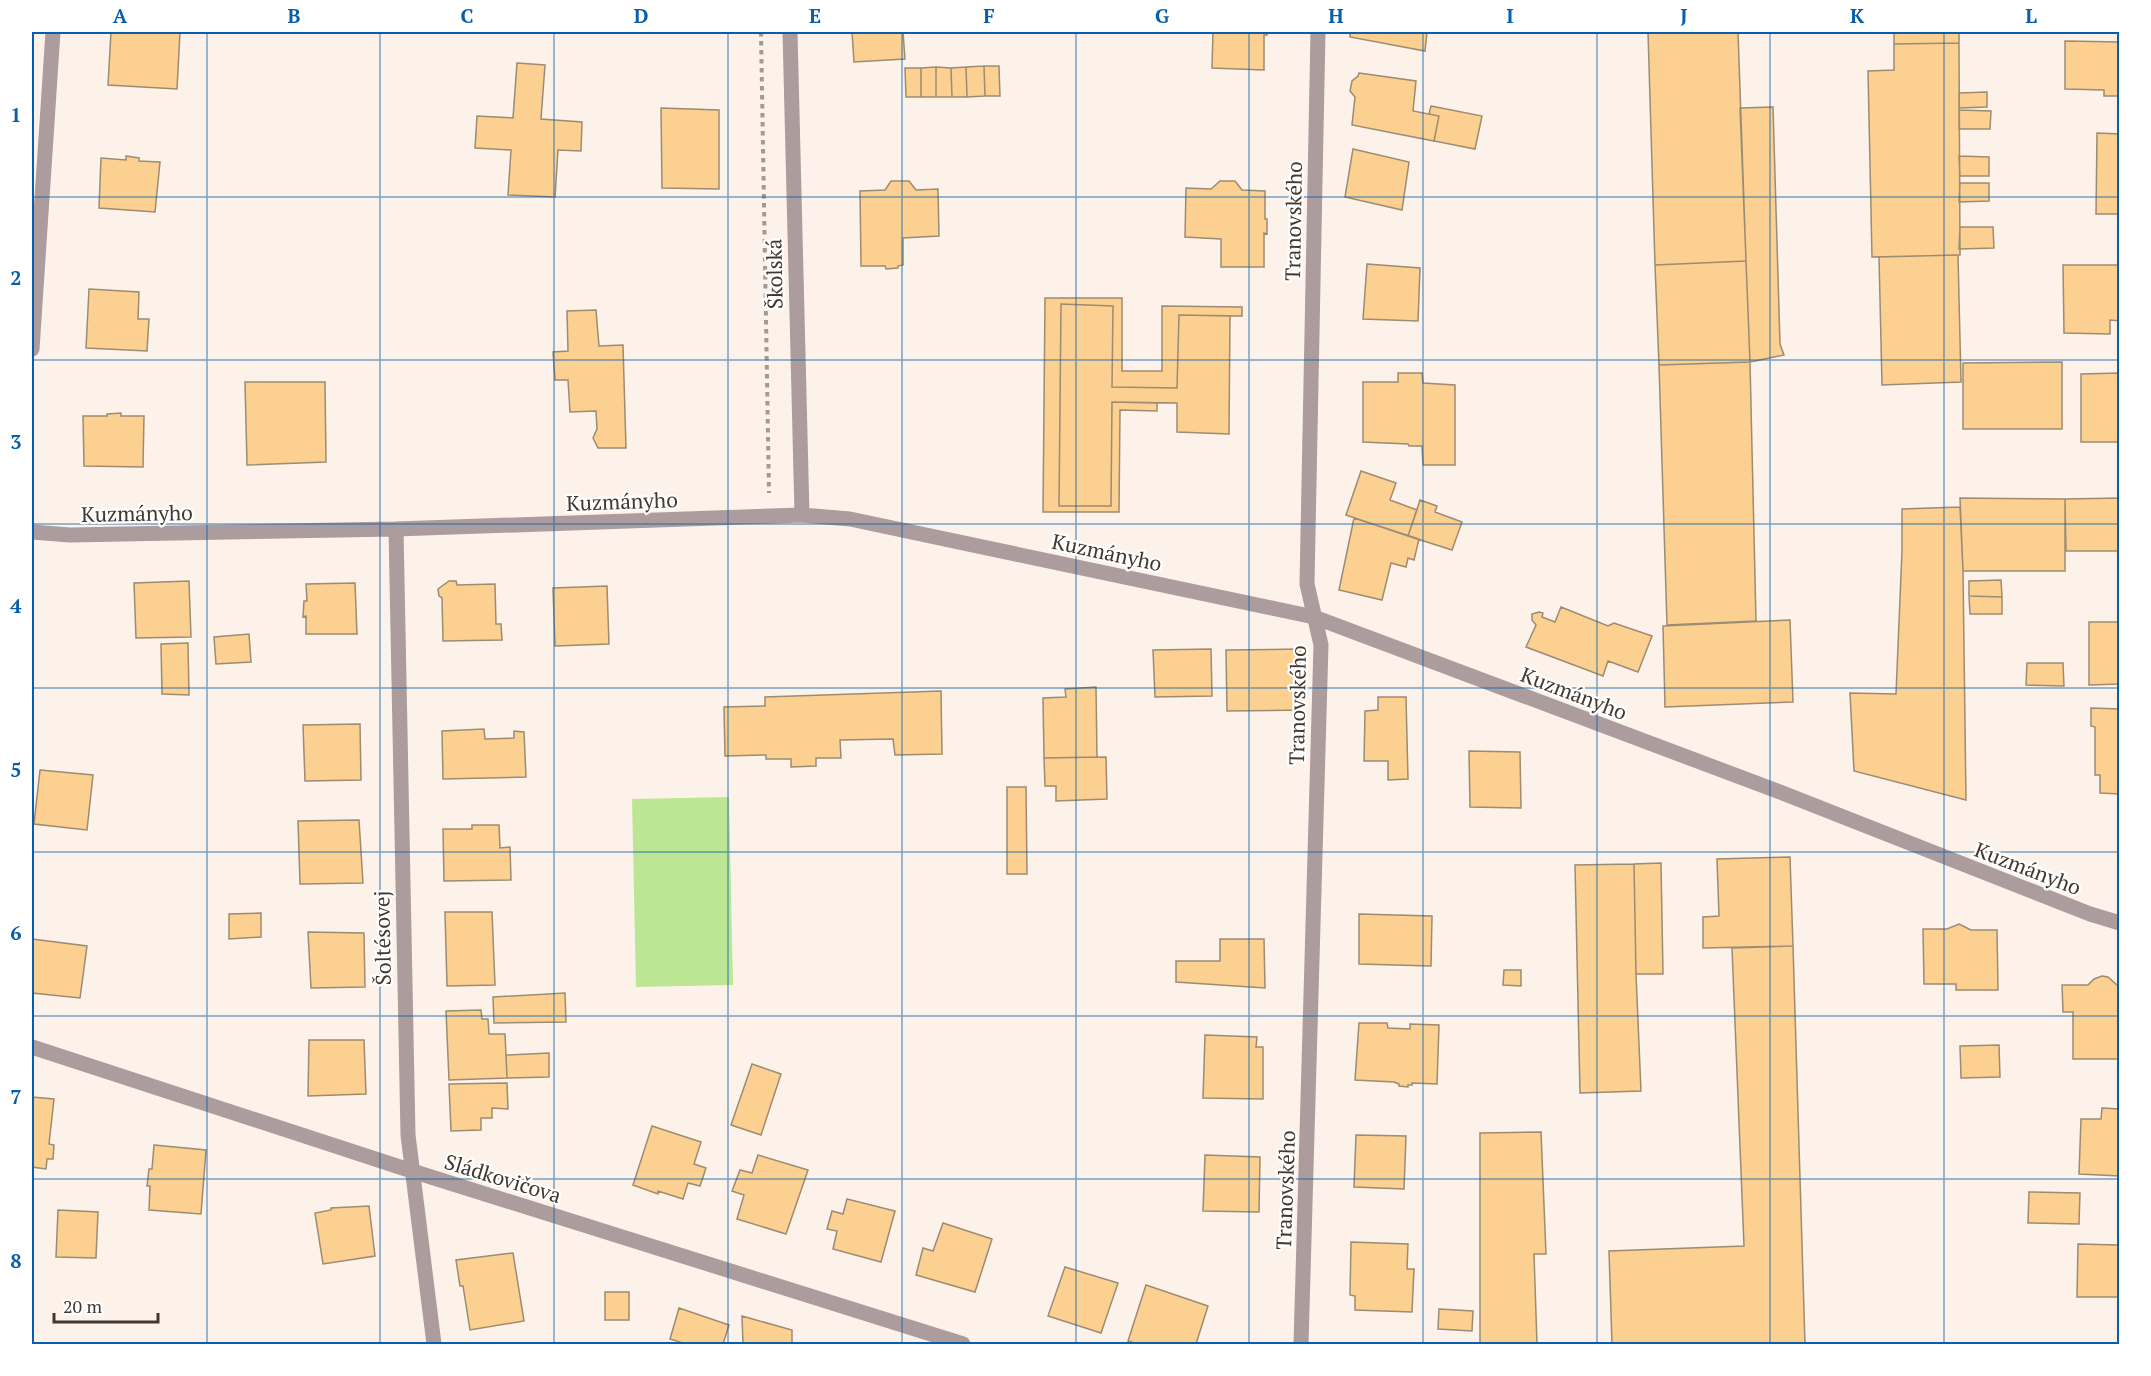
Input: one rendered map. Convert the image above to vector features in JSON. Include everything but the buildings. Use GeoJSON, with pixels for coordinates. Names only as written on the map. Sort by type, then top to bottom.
{"type":"FeatureCollection","features":[{"type":"Feature","properties":{"kind":"street"},"geometry":{"type":"LineString","coordinates":[[32,349],[53,32]]}},
{"type":"Feature","properties":{"kind":"street","name":"Školská"},"geometry":{"type":"LineString","coordinates":[[790,32],[802,514]]}},
{"type":"Feature","properties":{"kind":"street","name":"Tranovského"},"geometry":{"type":"LineString","coordinates":[[1301,1344],[1321,645],[1306,584],[1318,32]]}},
{"type":"Feature","properties":{"kind":"street","name":"Kuzmányho"},"geometry":{"type":"LineString","coordinates":[[32,531],[70,535],[396,529],[802,514],[850,519],[1314,617],[1780,792],[2090,914],[2120,923]]}},
{"type":"Feature","properties":{"kind":"street","name":"Šoltésovej"},"geometry":{"type":"LineString","coordinates":[[396,529],[408,1135],[434,1344]]}},
{"type":"Feature","properties":{"kind":"street","name":"Sládkovičova"},"geometry":{"type":"LineString","coordinates":[[32,1047],[412,1171],[963,1344]]}},
{"type":"Feature","properties":{"kind":"path"},"geometry":{"type":"LineString","coordinates":[[760,32],[769,494]]}},
{"type":"Feature","properties":{"kind":"green space"},"geometry":{"type":"Polygon","coordinates":[[[729,797],[733,985],[636,987],[632,799],[729,797]]]}}]}
